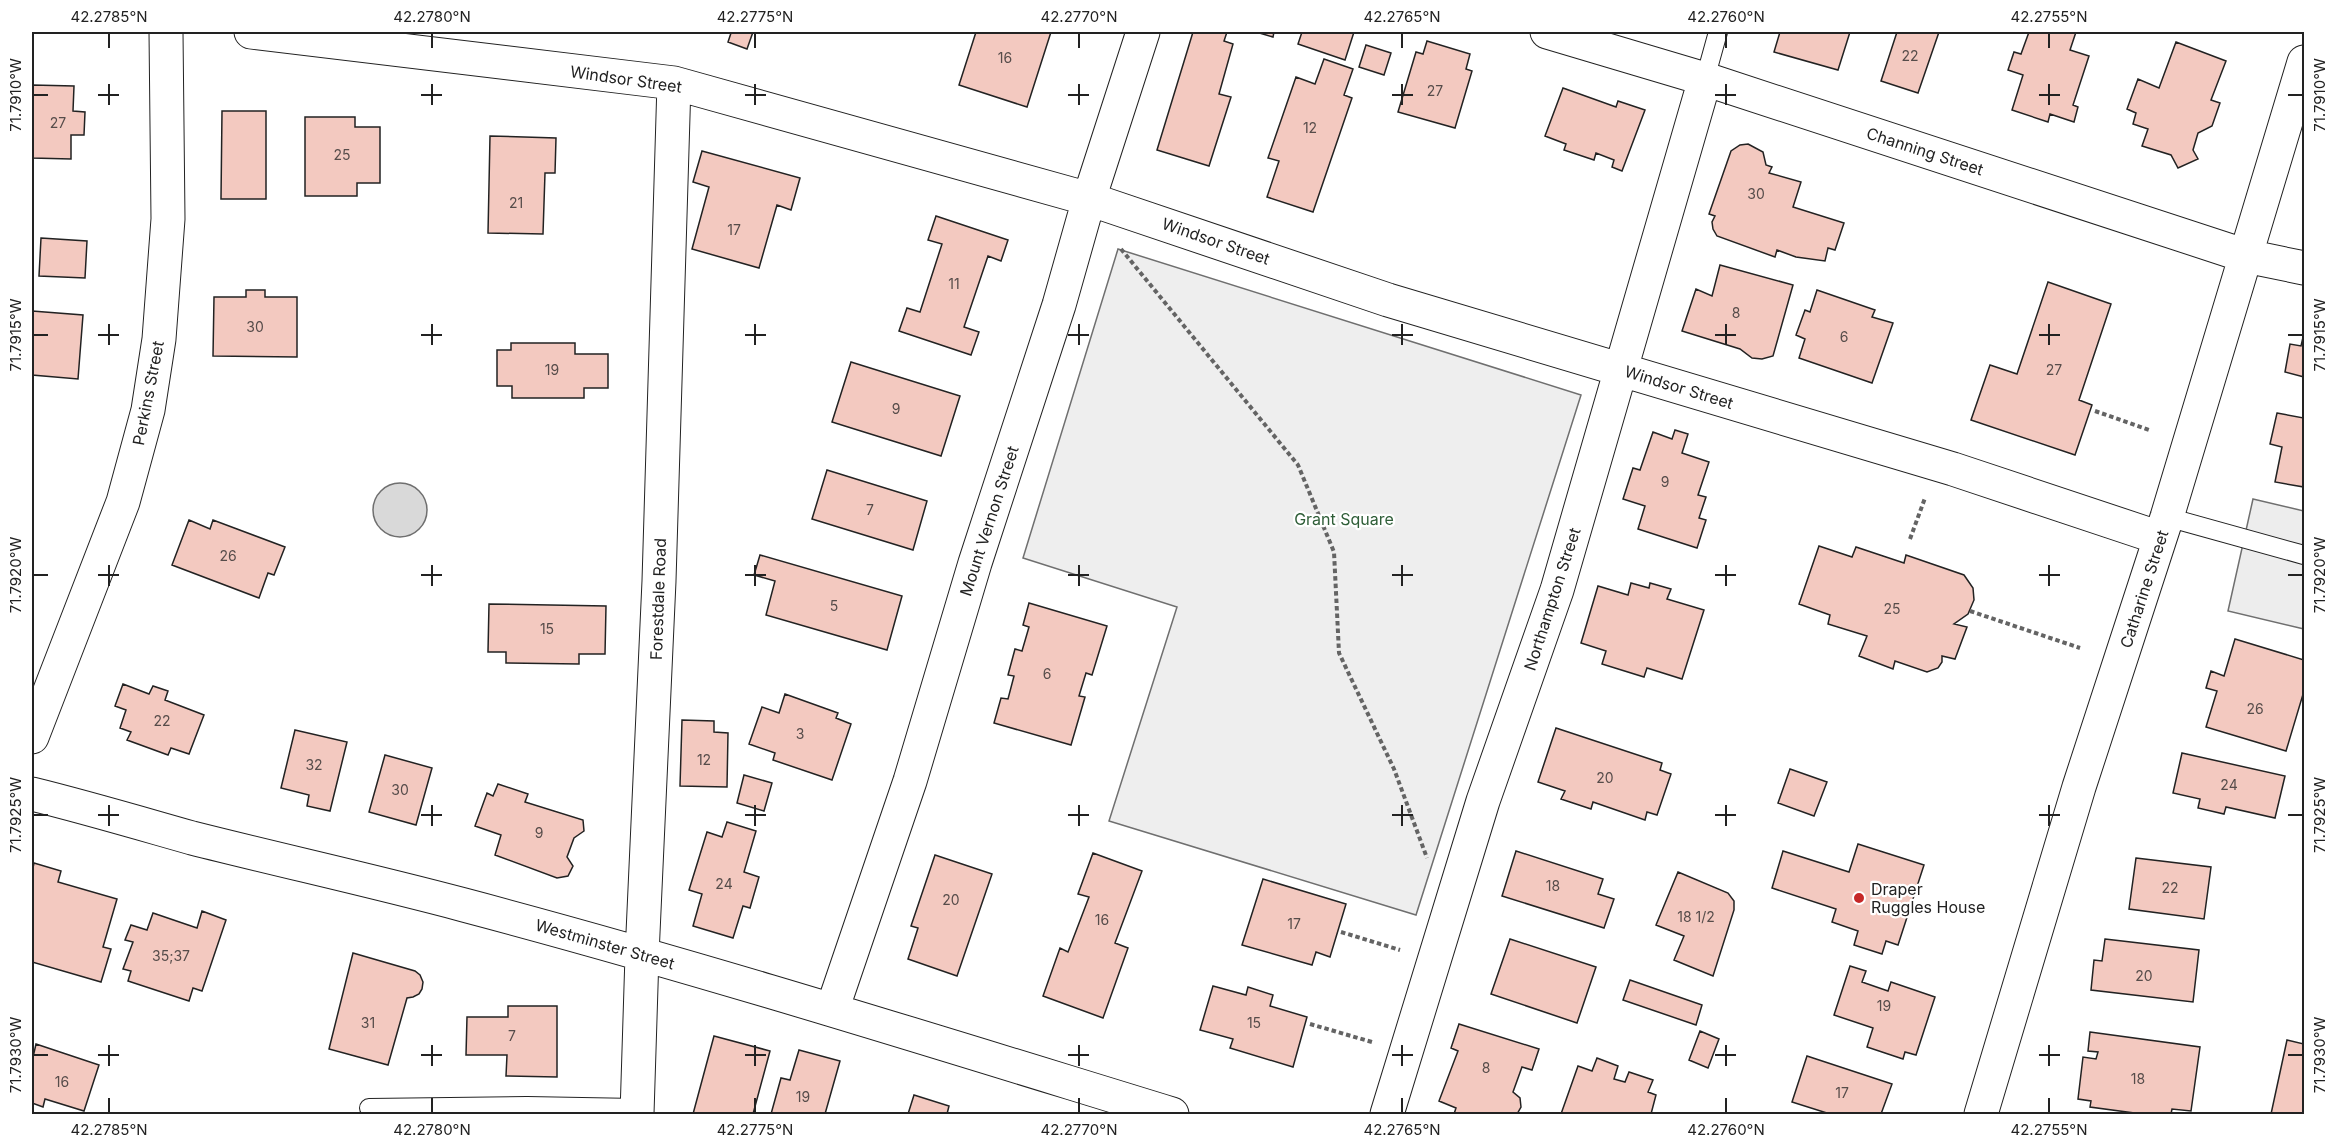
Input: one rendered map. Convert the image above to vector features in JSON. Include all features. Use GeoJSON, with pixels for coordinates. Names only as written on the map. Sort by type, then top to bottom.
{"type":"FeatureCollection","features":[{"type":"Feature","properties":{"kind":"street","name":"Perkins Street"},"geometry":{"type":"LineString","coordinates":[[32,737],[123,502],[148,410],[159,339],[168,219],[166,32]]}},
{"type":"Feature","properties":{"kind":"street","name":"Windsor Street"},"geometry":{"type":"LineString","coordinates":[[251,32],[674,83],[1089,199],[1388,300],[1953,469],[2164,528]]}},
{"type":"Feature","properties":{"kind":"street","name":"Mount Vernon Street"},"geometry":{"type":"LineString","coordinates":[[832,1010],[910,781],[975,563],[1059,305],[1089,199],[1143,32]]}},
{"type":"Feature","properties":{"kind":"street","name":"Channing Street"},"geometry":{"type":"LineString","coordinates":[[1547,32],[1705,79],[2246,256],[2304,268]]}},
{"type":"Feature","properties":{"kind":"street","name":"Catharine Street"},"geometry":{"type":"LineString","coordinates":[[1981,1114],[2079,787],[2164,528],[2304,62]]}},
{"type":"Feature","properties":{"kind":"street","name":"Northampton Street"},"geometry":{"type":"LineString","coordinates":[[1387,1114],[1483,801],[1557,590],[1705,79]]}},
{"type":"Feature","properties":{"kind":"street","name":"Forestdale Road"},"geometry":{"type":"LineString","coordinates":[[637,1111],[659,581],[674,83]]}},
{"type":"Feature","properties":{"kind":"street","name":"Westminster Street"},"geometry":{"type":"LineString","coordinates":[[32,794],[195,838],[464,905],[832,1010],[887,1029],[1172,1114]]}},
{"type":"Feature","properties":{"kind":"lane"},"geometry":{"type":"LineString","coordinates":[[1705,79],[1718,32]]}},
{"type":"Feature","properties":{"kind":"lane"},"geometry":{"type":"LineString","coordinates":[[2164,528],[2304,555]]}},
{"type":"Feature","properties":{"kind":"lane"},"geometry":{"type":"LineString","coordinates":[[369,1108],[527,1106],[637,1111]]}},
{"type":"Feature","properties":{"kind":"path"},"geometry":{"type":"LineString","coordinates":[[1118,246],[1298,465],[1334,552],[1339,653],[1394,769],[1449,917]]}},
{"type":"Feature","properties":{"kind":"path"},"geometry":{"type":"LineString","coordinates":[[2095,411],[2149,430]]}},
{"type":"Feature","properties":{"kind":"path"},"geometry":{"type":"LineString","coordinates":[[1910,539],[1926,495]]}},
{"type":"Feature","properties":{"kind":"path"},"geometry":{"type":"LineString","coordinates":[[1970,611],[2080,648]]}},
{"type":"Feature","properties":{"kind":"path"},"geometry":{"type":"LineString","coordinates":[[1341,932],[1404,951]]}},
{"type":"Feature","properties":{"kind":"path"},"geometry":{"type":"LineString","coordinates":[[1310,1024],[1374,1042]]}},
{"type":"Feature","properties":{"kind":"green space","name":"Grant Square"},"geometry":{"type":"Polygon","coordinates":[[[1118,249],[1581,395],[1416,915],[1109,821],[1177,607],[1023,558],[1118,249]]]}},
{"type":"Feature","properties":{"kind":"shaded area"},"geometry":{"type":"Polygon","coordinates":[[[400,483],[410,485],[419,491],[425,500],[427,510],[425,520],[419,529],[410,535],[400,537],[390,535],[381,529],[375,520],[373,510],[375,500],[381,491],[390,485],[400,483]]]}},
{"type":"Feature","properties":{"kind":"shaded area"},"geometry":{"type":"Polygon","coordinates":[[[2253,499],[2304,511],[2304,629],[2228,611],[2253,499]]]}},
{"type":"Feature","properties":{"kind":"building"},"geometry":{"type":"Polygon","coordinates":[[[726,32],[753,32],[747,49],[728,42],[731,33],[726,32]]]}},
{"type":"Feature","properties":{"kind":"building"},"geometry":{"type":"Polygon","coordinates":[[[976,32],[1051,32],[1027,107],[959,85],[976,32]]]}},
{"type":"Feature","properties":{"kind":"building"},"geometry":{"type":"Polygon","coordinates":[[[1193,32],[1227,32],[1224,41],[1233,44],[1219,94],[1231,97],[1209,166],[1157,150],[1193,32]]]}},
{"type":"Feature","properties":{"kind":"building"},"geometry":{"type":"Polygon","coordinates":[[[1256,32],[1274,32],[1273,37],[1256,32]]]}},
{"type":"Feature","properties":{"kind":"building"},"geometry":{"type":"Polygon","coordinates":[[[1302,32],[1354,32],[1345,60],[1298,44],[1302,32]]]}},
{"type":"Feature","properties":{"kind":"building"},"geometry":{"type":"Polygon","coordinates":[[[1780,32],[1850,32],[1838,70],[1774,52],[1780,32]]]}},
{"type":"Feature","properties":{"kind":"building"},"geometry":{"type":"Polygon","coordinates":[[[1897,32],[1939,32],[1918,93],[1881,81],[1897,32]]]}},
{"type":"Feature","properties":{"kind":"building"},"geometry":{"type":"Polygon","coordinates":[[[2029,32],[2076,32],[2070,50],[2089,56],[2073,105],[2078,107],[2074,122],[2050,114],[2048,122],[2012,110],[2023,75],[2008,70],[2014,52],[2021,54],[2029,32]]]}},
{"type":"Feature","properties":{"kind":"building"},"geometry":{"type":"Polygon","coordinates":[[[1427,41],[1470,54],[1466,69],[1472,71],[1455,128],[1398,112],[1416,52],[1423,54],[1427,41]]]}},
{"type":"Feature","properties":{"kind":"building"},"geometry":{"type":"Polygon","coordinates":[[[2176,42],[2226,61],[2211,100],[2220,103],[2212,126],[2198,133],[2193,150],[2198,159],[2178,168],[2171,155],[2142,146],[2148,129],[2133,124],[2136,113],[2127,109],[2138,79],[2159,88],[2176,42]]]}},
{"type":"Feature","properties":{"kind":"building"},"geometry":{"type":"Polygon","coordinates":[[[1366,45],[1391,53],[1384,75],[1359,67],[1366,45]]]}},
{"type":"Feature","properties":{"kind":"building"},"geometry":{"type":"Polygon","coordinates":[[[1324,59],[1353,69],[1344,95],[1352,98],[1313,212],[1267,197],[1279,161],[1268,158],[1296,77],[1315,84],[1324,59]]]}},
{"type":"Feature","properties":{"kind":"building"},"geometry":{"type":"Polygon","coordinates":[[[32,85],[74,86],[73,111],[85,112],[84,135],[71,135],[71,159],[32,158],[32,85]]]}},
{"type":"Feature","properties":{"kind":"building"},"geometry":{"type":"Polygon","coordinates":[[[1563,88],[1616,107],[1618,101],[1645,110],[1622,171],[1612,167],[1614,160],[1596,153],[1594,160],[1564,150],[1566,144],[1545,136],[1563,88]]]}},
{"type":"Feature","properties":{"kind":"building"},"geometry":{"type":"Polygon","coordinates":[[[222,111],[266,111],[266,199],[221,199],[222,111]]]}},
{"type":"Feature","properties":{"kind":"building"},"geometry":{"type":"Polygon","coordinates":[[[305,117],[355,117],[355,127],[380,127],[380,183],[357,183],[357,196],[305,196],[305,117]]]}},
{"type":"Feature","properties":{"kind":"building"},"geometry":{"type":"Polygon","coordinates":[[[490,136],[556,138],[555,173],[545,173],[543,234],[488,233],[490,136]]]}},
{"type":"Feature","properties":{"kind":"building"},"geometry":{"type":"Polygon","coordinates":[[[1748,144],[1763,152],[1766,165],[1772,167],[1769,173],[1801,182],[1793,207],[1844,223],[1835,250],[1828,248],[1825,261],[1796,257],[1777,250],[1775,257],[1717,236],[1712,222],[1715,216],[1709,214],[1731,151],[1740,145],[1748,144]]]}},
{"type":"Feature","properties":{"kind":"building"},"geometry":{"type":"Polygon","coordinates":[[[702,151],[800,178],[791,210],[777,205],[759,268],[692,249],[709,187],[693,182],[702,151]]]}},
{"type":"Feature","properties":{"kind":"building"},"geometry":{"type":"Polygon","coordinates":[[[936,216],[1008,240],[1001,261],[988,256],[964,327],[979,332],[971,355],[899,331],[907,308],[920,312],[942,244],[928,240],[936,216]]]}},
{"type":"Feature","properties":{"kind":"building"},"geometry":{"type":"Polygon","coordinates":[[[41,238],[87,241],[85,278],[39,276],[41,238]]]}},
{"type":"Feature","properties":{"kind":"building"},"geometry":{"type":"Polygon","coordinates":[[[1720,265],[1793,285],[1773,356],[1762,359],[1752,358],[1740,349],[1682,331],[1696,289],[1712,296],[1720,265]]]}},
{"type":"Feature","properties":{"kind":"building"},"geometry":{"type":"Polygon","coordinates":[[[2048,282],[2111,304],[2079,400],[2092,405],[2075,455],[1971,420],[1990,365],[2017,374],[2048,282]]]}},
{"type":"Feature","properties":{"kind":"building"},"geometry":{"type":"Polygon","coordinates":[[[246,290],[265,290],[265,297],[297,297],[297,357],[213,356],[214,297],[246,297],[246,290]]]}},
{"type":"Feature","properties":{"kind":"building"},"geometry":{"type":"Polygon","coordinates":[[[1817,290],[1875,310],[1872,317],[1893,323],[1872,383],[1799,358],[1805,339],[1796,335],[1805,310],[1810,312],[1817,290]]]}},
{"type":"Feature","properties":{"kind":"building"},"geometry":{"type":"Polygon","coordinates":[[[32,311],[83,315],[78,379],[32,375],[32,311]]]}},
{"type":"Feature","properties":{"kind":"building"},"geometry":{"type":"Polygon","coordinates":[[[2304,333],[2304,377],[2285,372],[2290,344],[2301,346],[2304,333]]]}},
{"type":"Feature","properties":{"kind":"building"},"geometry":{"type":"Polygon","coordinates":[[[511,343],[575,343],[575,354],[608,354],[608,388],[584,388],[584,398],[512,398],[512,386],[497,386],[497,350],[511,350],[511,343]]]}},
{"type":"Feature","properties":{"kind":"building"},"geometry":{"type":"Polygon","coordinates":[[[851,362],[960,396],[941,456],[832,422],[851,362]]]}},
{"type":"Feature","properties":{"kind":"building"},"geometry":{"type":"Polygon","coordinates":[[[2277,413],[2304,418],[2304,487],[2275,482],[2282,447],[2270,444],[2277,413]]]}},
{"type":"Feature","properties":{"kind":"building"},"geometry":{"type":"Polygon","coordinates":[[[1675,430],[1688,434],[1682,453],[1709,462],[1698,495],[1706,497],[1699,518],[1706,520],[1697,548],[1638,529],[1645,506],[1623,499],[1633,468],[1640,470],[1653,432],[1672,439],[1675,430]]]}},
{"type":"Feature","properties":{"kind":"building"},"geometry":{"type":"Polygon","coordinates":[[[827,470],[927,501],[913,550],[812,519],[827,470]]]}},
{"type":"Feature","properties":{"kind":"building"},"geometry":{"type":"Polygon","coordinates":[[[189,520],[210,529],[213,520],[285,547],[274,575],[268,573],[259,598],[172,565],[189,520]]]}},
{"type":"Feature","properties":{"kind":"building"},"geometry":{"type":"Polygon","coordinates":[[[1819,546],[1852,557],[1856,547],[1904,563],[1906,555],[1964,575],[1973,588],[1974,600],[1968,614],[1954,624],[1967,627],[1955,659],[1942,656],[1942,662],[1938,668],[1927,672],[1895,661],[1893,669],[1859,656],[1867,636],[1828,624],[1830,615],[1799,604],[1819,546]]]}},
{"type":"Feature","properties":{"kind":"building"},"geometry":{"type":"Polygon","coordinates":[[[760,555],[902,596],[887,650],[766,615],[775,581],[754,575],[760,555]]]}},
{"type":"Feature","properties":{"kind":"building"},"geometry":{"type":"Polygon","coordinates":[[[1631,583],[1649,588],[1650,583],[1671,589],[1667,599],[1704,610],[1682,679],[1647,668],[1644,677],[1602,664],[1606,651],[1581,643],[1598,586],[1628,595],[1631,583]]]}},
{"type":"Feature","properties":{"kind":"building"},"geometry":{"type":"Polygon","coordinates":[[[1029,603],[1107,626],[1092,675],[1086,673],[1079,696],[1085,697],[1071,745],[994,723],[1001,698],[1008,699],[1014,676],[1008,675],[1015,649],[1022,651],[1029,627],[1023,625],[1029,603]]]}},
{"type":"Feature","properties":{"kind":"building"},"geometry":{"type":"Polygon","coordinates":[[[489,604],[606,606],[605,654],[579,654],[579,664],[506,663],[506,652],[488,652],[489,604]]]}},
{"type":"Feature","properties":{"kind":"building"},"geometry":{"type":"Polygon","coordinates":[[[2235,639],[2304,660],[2304,691],[2286,751],[2206,727],[2217,691],[2206,688],[2211,671],[2224,676],[2235,639]]]}},
{"type":"Feature","properties":{"kind":"building"},"geometry":{"type":"Polygon","coordinates":[[[123,684],[149,694],[153,686],[168,691],[165,700],[204,715],[189,754],[171,748],[168,755],[127,740],[131,732],[120,728],[126,710],[115,706],[123,684]]]}},
{"type":"Feature","properties":{"kind":"building"},"geometry":{"type":"Polygon","coordinates":[[[785,694],[838,713],[836,718],[851,724],[832,780],[773,760],[775,753],[749,744],[762,707],[779,713],[785,694]]]}},
{"type":"Feature","properties":{"kind":"building"},"geometry":{"type":"Polygon","coordinates":[[[682,720],[714,721],[714,732],[728,733],[727,787],[680,786],[682,720]]]}},
{"type":"Feature","properties":{"kind":"building"},"geometry":{"type":"Polygon","coordinates":[[[1556,728],[1662,763],[1660,770],[1671,774],[1657,815],[1647,812],[1645,820],[1593,802],[1591,809],[1561,799],[1565,791],[1538,782],[1556,728]]]}},
{"type":"Feature","properties":{"kind":"building"},"geometry":{"type":"Polygon","coordinates":[[[295,730],[347,742],[330,811],[307,806],[309,795],[281,788],[295,730]]]}},
{"type":"Feature","properties":{"kind":"building"},"geometry":{"type":"Polygon","coordinates":[[[2182,753],[2285,776],[2275,818],[2226,807],[2224,814],[2198,808],[2200,799],[2173,793],[2182,753]]]}},
{"type":"Feature","properties":{"kind":"building"},"geometry":{"type":"Polygon","coordinates":[[[385,755],[432,768],[416,825],[369,812],[385,755]]]}},
{"type":"Feature","properties":{"kind":"building"},"geometry":{"type":"Polygon","coordinates":[[[1790,769],[1827,782],[1814,816],[1778,803],[1790,769]]]}},
{"type":"Feature","properties":{"kind":"building"},"geometry":{"type":"Polygon","coordinates":[[[744,775],[772,783],[764,811],[737,803],[744,775]]]}},
{"type":"Feature","properties":{"kind":"building"},"geometry":{"type":"Polygon","coordinates":[[[498,784],[528,794],[525,802],[583,820],[584,831],[574,838],[567,857],[573,866],[568,876],[557,878],[495,855],[501,835],[475,826],[487,793],[493,796],[498,784]]]}},
{"type":"Feature","properties":{"kind":"building"},"geometry":{"type":"Polygon","coordinates":[[[727,822],[756,831],[744,872],[759,877],[750,908],[743,906],[733,938],[693,926],[702,894],[689,890],[707,832],[722,837],[727,822]]]}},
{"type":"Feature","properties":{"kind":"building","name":"Draper Ruggles House"},"geometry":{"type":"Polygon","coordinates":[[[1858,844],[1924,865],[1898,945],[1886,941],[1882,954],[1854,945],[1858,931],[1832,922],[1836,909],[1772,888],[1783,851],[1849,872],[1858,844]]]}},
{"type":"Feature","properties":{"kind":"building"},"geometry":{"type":"Polygon","coordinates":[[[1516,851],[1603,879],[1598,894],[1614,899],[1604,928],[1502,896],[1516,851]]]}},
{"type":"Feature","properties":{"kind":"building"},"geometry":{"type":"Polygon","coordinates":[[[1093,853],[1142,871],[1115,943],[1128,948],[1103,1018],[1043,996],[1060,948],[1068,952],[1089,897],[1078,894],[1093,853]]]}},
{"type":"Feature","properties":{"kind":"building"},"geometry":{"type":"Polygon","coordinates":[[[935,855],[992,874],[957,976],[908,959],[918,928],[911,926],[935,855]]]}},
{"type":"Feature","properties":{"kind":"building"},"geometry":{"type":"Polygon","coordinates":[[[2136,858],[2211,867],[2204,919],[2129,909],[2136,858]]]}},
{"type":"Feature","properties":{"kind":"building"},"geometry":{"type":"Polygon","coordinates":[[[34,863],[61,871],[58,882],[117,899],[103,947],[111,949],[101,982],[32,962],[32,872],[34,863]]]}},
{"type":"Feature","properties":{"kind":"building"},"geometry":{"type":"Polygon","coordinates":[[[1678,872],[1728,893],[1734,901],[1734,910],[1713,976],[1674,960],[1684,936],[1656,925],[1678,872]]]}},
{"type":"Feature","properties":{"kind":"building"},"geometry":{"type":"Polygon","coordinates":[[[1263,879],[1346,904],[1330,957],[1316,952],[1312,965],[1242,945],[1263,879]]]}},
{"type":"Feature","properties":{"kind":"building"},"geometry":{"type":"Polygon","coordinates":[[[202,911],[226,920],[202,991],[193,988],[189,1001],[128,981],[131,971],[123,969],[133,942],[125,940],[131,925],[147,930],[153,913],[197,928],[202,911]]]}},
{"type":"Feature","properties":{"kind":"building"},"geometry":{"type":"Polygon","coordinates":[[[1510,939],[1596,967],[1577,1023],[1491,994],[1510,939]]]}},
{"type":"Feature","properties":{"kind":"building"},"geometry":{"type":"Polygon","coordinates":[[[2105,939],[2199,950],[2193,1002],[2091,990],[2094,960],[2102,961],[2105,939]]]}},
{"type":"Feature","properties":{"kind":"building"},"geometry":{"type":"Polygon","coordinates":[[[353,953],[415,971],[423,982],[419,994],[407,998],[388,1065],[329,1049],[353,953]]]}},
{"type":"Feature","properties":{"kind":"building"},"geometry":{"type":"Polygon","coordinates":[[[1850,966],[1866,971],[1862,982],[1888,991],[1891,982],[1935,997],[1916,1055],[1905,1052],[1903,1059],[1867,1047],[1873,1028],[1834,1015],[1850,966]]]}},
{"type":"Feature","properties":{"kind":"building"},"geometry":{"type":"Polygon","coordinates":[[[1630,980],[1702,1005],[1696,1025],[1623,1000],[1630,980]]]}},
{"type":"Feature","properties":{"kind":"building"},"geometry":{"type":"Polygon","coordinates":[[[1213,986],[1246,995],[1248,987],[1273,995],[1270,1006],[1307,1017],[1293,1067],[1230,1048],[1233,1039],[1200,1030],[1213,986]]]}},
{"type":"Feature","properties":{"kind":"building"},"geometry":{"type":"Polygon","coordinates":[[[508,1006],[557,1006],[557,1077],[506,1076],[507,1055],[466,1055],[467,1017],[508,1017],[508,1006]]]}},
{"type":"Feature","properties":{"kind":"building"},"geometry":{"type":"Polygon","coordinates":[[[1459,1024],[1539,1049],[1532,1070],[1522,1067],[1513,1092],[1520,1098],[1521,1107],[1517,1114],[1454,1114],[1456,1108],[1439,1101],[1458,1051],[1451,1048],[1459,1024]]]}},
{"type":"Feature","properties":{"kind":"building"},"geometry":{"type":"Polygon","coordinates":[[[1700,1031],[1719,1039],[1708,1068],[1689,1060],[1700,1031]]]}},
{"type":"Feature","properties":{"kind":"building"},"geometry":{"type":"Polygon","coordinates":[[[2090,1032],[2200,1047],[2191,1111],[2172,1109],[2171,1114],[2142,1114],[2090,1107],[2091,1101],[2078,1099],[2083,1057],[2096,1059],[2098,1052],[2088,1051],[2090,1032]]]}},
{"type":"Feature","properties":{"kind":"building"},"geometry":{"type":"Polygon","coordinates":[[[714,1036],[770,1051],[753,1114],[693,1114],[714,1036]]]}},
{"type":"Feature","properties":{"kind":"building"},"geometry":{"type":"Polygon","coordinates":[[[2287,1040],[2304,1044],[2304,1114],[2271,1114],[2287,1040]]]}},
{"type":"Feature","properties":{"kind":"building"},"geometry":{"type":"Polygon","coordinates":[[[36,1044],[99,1065],[84,1111],[45,1099],[43,1107],[32,1103],[32,1052],[34,1053],[36,1044]]]}},
{"type":"Feature","properties":{"kind":"building"},"geometry":{"type":"Polygon","coordinates":[[[799,1050],[840,1061],[825,1114],[771,1114],[781,1078],[790,1080],[799,1050]]]}},
{"type":"Feature","properties":{"kind":"building"},"geometry":{"type":"Polygon","coordinates":[[[1807,1056],[1892,1084],[1881,1114],[1830,1114],[1792,1102],[1807,1056]]]}},
{"type":"Feature","properties":{"kind":"building"},"geometry":{"type":"Polygon","coordinates":[[[1597,1058],[1618,1066],[1614,1079],[1625,1082],[1629,1072],[1653,1080],[1648,1092],[1656,1095],[1651,1114],[1561,1114],[1578,1066],[1592,1071],[1597,1058]]]}},
{"type":"Feature","properties":{"kind":"building"},"geometry":{"type":"Polygon","coordinates":[[[914,1095],[949,1106],[947,1114],[908,1114],[914,1095]]]}},
{"type":"Feature","properties":{"kind":"place","name":"Draper Ruggles House"},"geometry":{"type":"Point","coordinates":[1859,898]}}]}
